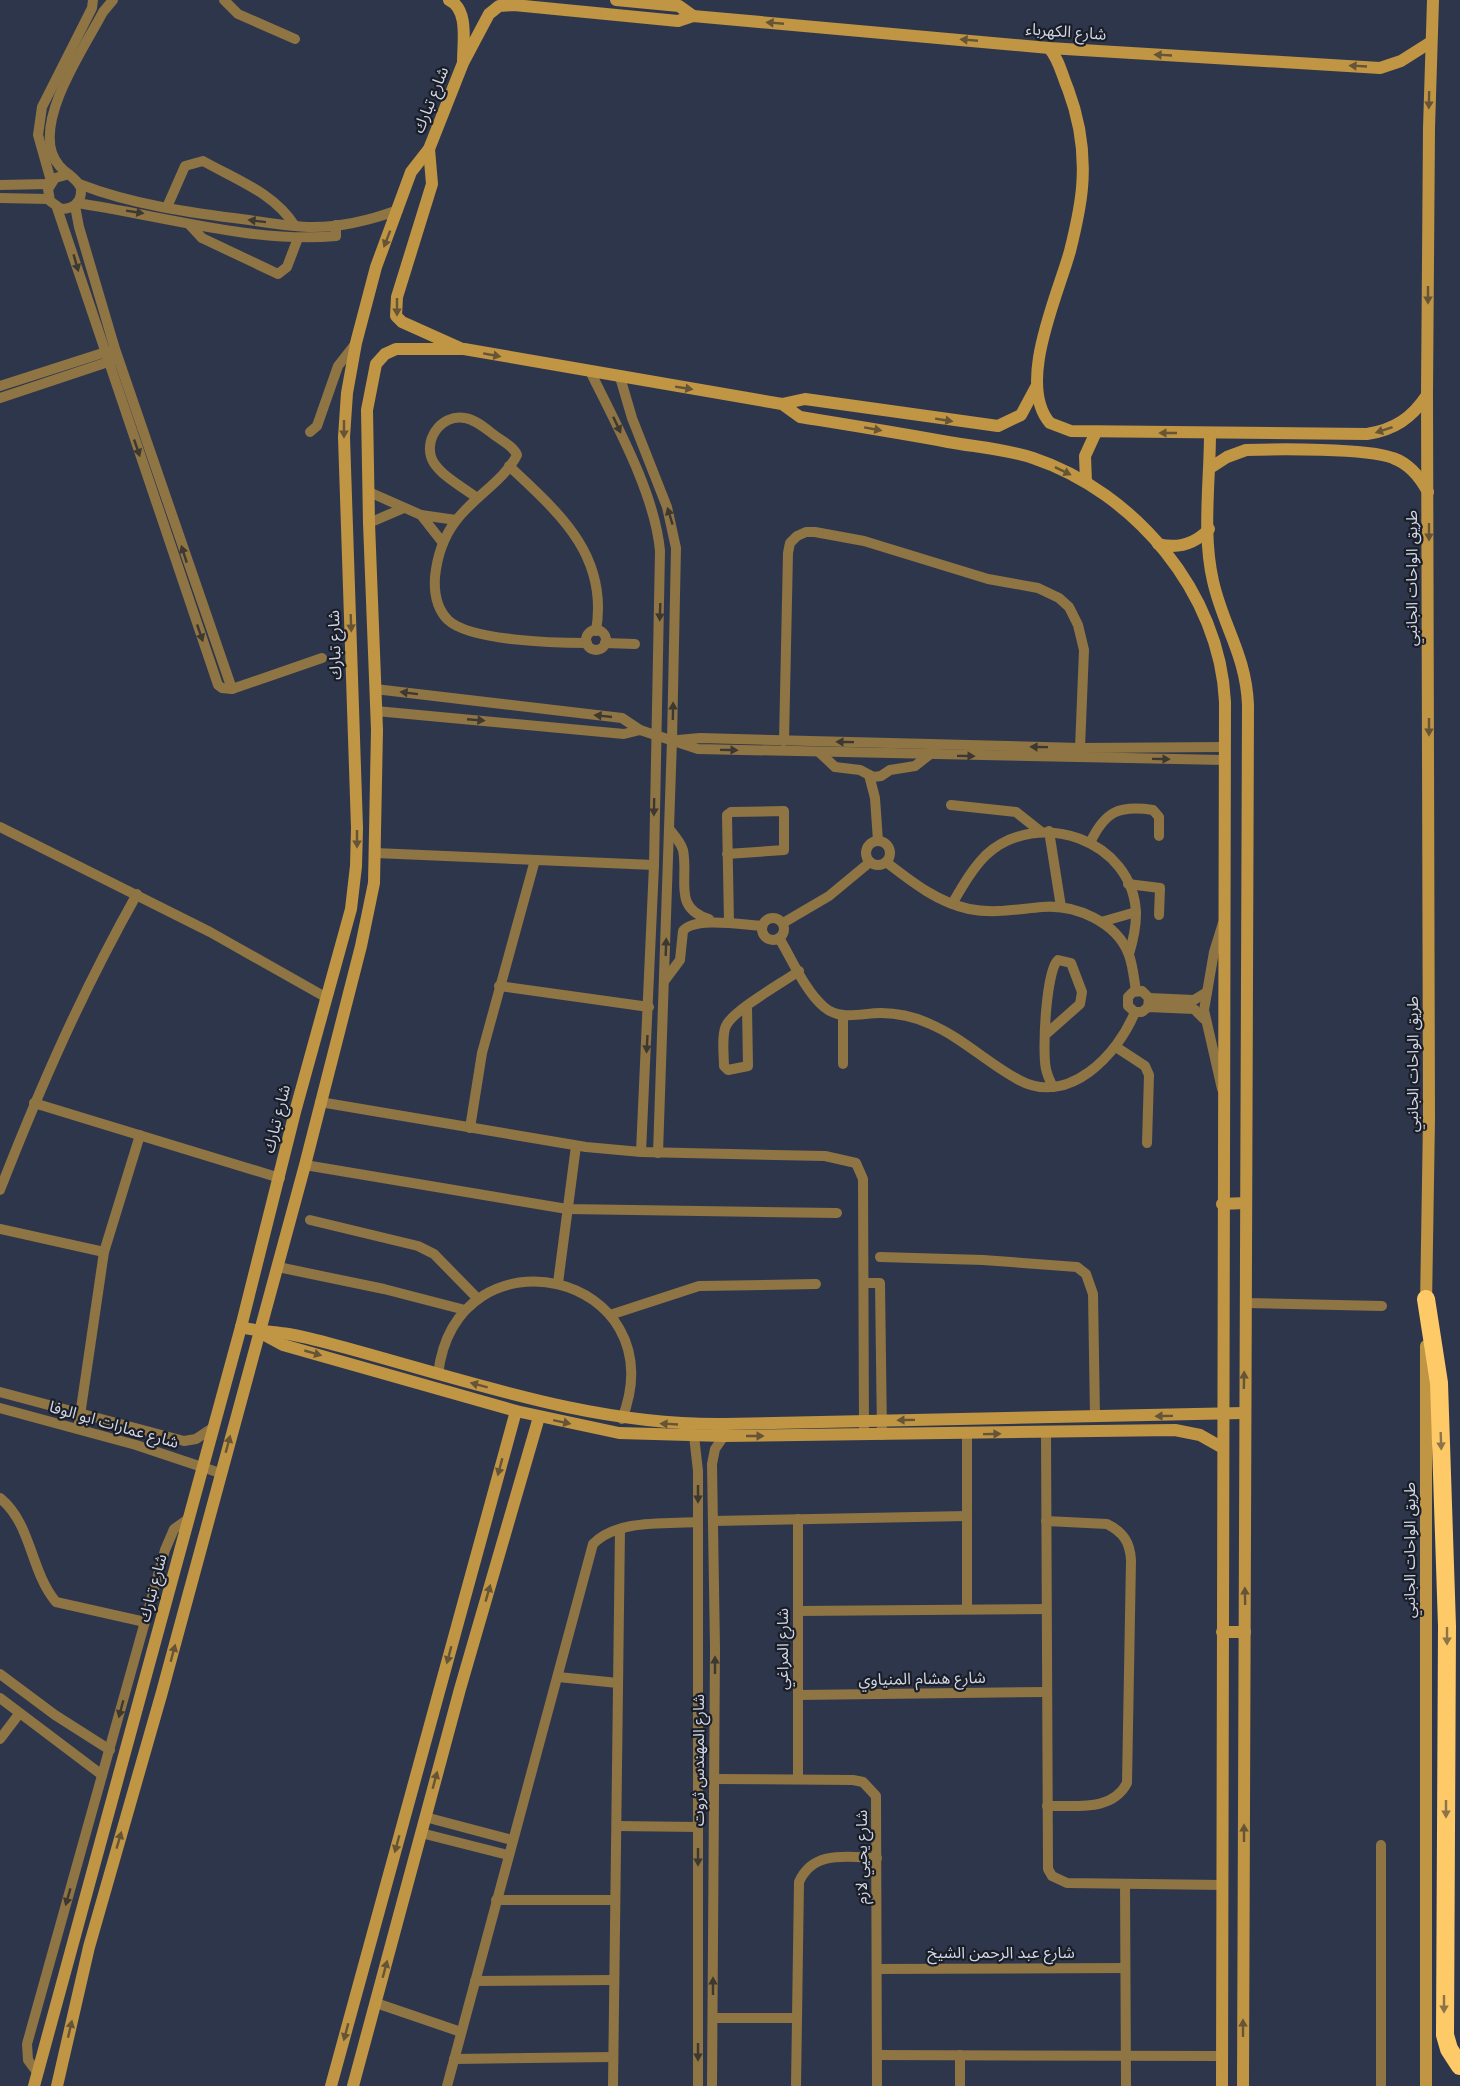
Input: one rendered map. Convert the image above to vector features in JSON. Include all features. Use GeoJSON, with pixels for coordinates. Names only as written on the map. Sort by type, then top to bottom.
{"type":"FeatureCollection","features":[{"type":"Feature","properties":{"kind":"highway"},"geometry":{"type":"LineString","coordinates":[[1426,1299],[1434,1343],[1441,1433],[1447,1626],[1445,2035],[1449,2049],[1460,2066]]}},
{"type":"Feature","properties":{"kind":"street"},"geometry":{"type":"LineString","coordinates":[[48,199],[50,183],[39,135],[42,107],[92,8],[93,0],[109,4],[51,117],[49,136],[53,154],[66,175],[79,184],[108,194],[167,207],[336,231]]}},
{"type":"Feature","properties":{"kind":"street"},"geometry":{"type":"LineString","coordinates":[[224,0],[238,14],[295,39]]}},
{"type":"Feature","properties":{"kind":"street","name":"شارع تبارك"},"geometry":{"type":"LineString","coordinates":[[449,0],[462,14],[463,63]]}},
{"type":"Feature","properties":{"kind":"street","name":"شارع الكهرباء"},"geometry":{"type":"LineString","coordinates":[[616,0],[679,6],[693,16]]}},
{"type":"Feature","properties":{"kind":"street","name":"طريق الواحات الجانبي"},"geometry":{"type":"LineString","coordinates":[[1426,2086],[1426,1299],[1429,1119],[1427,394],[1433,0]]}},
{"type":"Feature","properties":{"kind":"street","name":"شارع الكهرباء"},"geometry":{"type":"LineString","coordinates":[[489,14],[499,6],[506,4],[678,21],[693,16],[1049,48],[1380,68],[1401,61],[1431,42]]}},
{"type":"Feature","properties":{"kind":"street","name":"شارع تبارك"},"geometry":{"type":"LineString","coordinates":[[34,2086],[241,1327],[351,909],[356,866],[356,817],[344,414],[356,343],[376,267],[414,166],[429,149],[463,63],[489,14]]}},
{"type":"Feature","properties":{"kind":"street"},"geometry":{"type":"LineString","coordinates":[[1049,48],[1055,56],[1075,110],[1082,141],[1083,173],[1078,218],[1044,334],[1037,383],[1041,411],[1050,423],[1063,430],[1096,432],[1377,433],[1404,421],[1419,407],[1427,394]]}},
{"type":"Feature","properties":{"kind":"street","name":"شارع تبارك"},"geometry":{"type":"LineString","coordinates":[[429,149],[432,184],[397,297],[396,316],[402,322],[464,349]]}},
{"type":"Feature","properties":{"kind":"street"},"geometry":{"type":"LineString","coordinates":[[167,207],[185,166],[203,161],[273,199],[284,209],[296,226]]}},
{"type":"Feature","properties":{"kind":"street"},"geometry":{"type":"LineString","coordinates":[[0,185],[50,183],[66,175]]}},
{"type":"Feature","properties":{"kind":"street"},"geometry":{"type":"LineString","coordinates":[[79,184],[81,194],[76,205],[78,227],[112,355]]}},
{"type":"Feature","properties":{"kind":"street"},"geometry":{"type":"LineString","coordinates":[[0,198],[48,199],[57,208],[112,355],[216,679],[222,688],[232,689],[322,658]]}},
{"type":"Feature","properties":{"kind":"street"},"geometry":{"type":"LineString","coordinates":[[57,208],[66,209],[76,205],[144,213],[189,224],[298,238],[336,231],[398,210]]}},
{"type":"Feature","properties":{"kind":"street"},"geometry":{"type":"LineString","coordinates":[[189,224],[202,238],[278,274],[287,267],[298,238]]}},
{"type":"Feature","properties":{"kind":"street"},"geometry":{"type":"LineString","coordinates":[[310,432],[317,426],[338,366],[356,343]]}},
{"type":"Feature","properties":{"kind":"street"},"geometry":{"type":"LineString","coordinates":[[57,2086],[89,1947],[162,1692],[305,1166],[361,946],[374,883],[377,730],[369,524],[368,410],[376,364],[385,354],[396,349],[464,349],[591,373],[782,404],[805,399],[998,426],[1021,415],[1037,383]]}},
{"type":"Feature","properties":{"kind":"street"},"geometry":{"type":"LineString","coordinates":[[0,386],[112,355]]}},
{"type":"Feature","properties":{"kind":"street"},"geometry":{"type":"LineString","coordinates":[[0,398],[112,355]]}},
{"type":"Feature","properties":{"kind":"street"},"geometry":{"type":"LineString","coordinates":[[591,373],[634,465],[659,540],[661,574],[655,733],[654,865],[641,1152]]}},
{"type":"Feature","properties":{"kind":"street"},"geometry":{"type":"LineString","coordinates":[[620,377],[673,527],[676,569],[670,830],[658,1153]]}},
{"type":"Feature","properties":{"kind":"street"},"geometry":{"type":"LineString","coordinates":[[782,404],[800,417],[1014,453],[1046,463],[1086,482],[1128,514],[1158,544],[1184,577],[1204,617],[1224,681],[1222,2086]]}},
{"type":"Feature","properties":{"kind":"street"},"geometry":{"type":"LineString","coordinates":[[477,498],[435,465],[430,454],[430,442],[434,431],[442,423],[453,418],[465,418],[476,422],[516,451],[517,457],[456,520],[443,543],[436,569],[436,597],[448,620],[458,627],[520,640],[587,643],[594,650],[601,648],[605,643],[604,635],[596,631],[590,633],[587,643]]}},
{"type":"Feature","properties":{"kind":"street"},"geometry":{"type":"LineString","coordinates":[[1086,482],[1085,456],[1096,432]]}},
{"type":"Feature","properties":{"kind":"street"},"geometry":{"type":"LineString","coordinates":[[1210,433],[1209,529],[1212,579],[1237,647],[1247,692],[1243,1413],[1245,1632],[1243,2086]]}},
{"type":"Feature","properties":{"kind":"street"},"geometry":{"type":"LineString","coordinates":[[1210,468],[1227,457],[1246,450],[1370,453],[1404,463],[1422,480],[1429,493]]}},
{"type":"Feature","properties":{"kind":"street"},"geometry":{"type":"LineString","coordinates":[[509,466],[556,512],[584,547],[598,588],[596,631]]}},
{"type":"Feature","properties":{"kind":"street"},"geometry":{"type":"LineString","coordinates":[[369,492],[421,515],[456,520]]}},
{"type":"Feature","properties":{"kind":"street"},"geometry":{"type":"LineString","coordinates":[[369,524],[404,508]]}},
{"type":"Feature","properties":{"kind":"street"},"geometry":{"type":"LineString","coordinates":[[421,515],[443,543]]}},
{"type":"Feature","properties":{"kind":"street"},"geometry":{"type":"LineString","coordinates":[[1158,544],[1172,546],[1186,544],[1209,529]]}},
{"type":"Feature","properties":{"kind":"street"},"geometry":{"type":"LineString","coordinates":[[784,741],[790,543],[796,536],[806,531],[864,541],[987,579],[1038,588],[1059,598],[1069,607],[1078,625],[1084,650],[1080,748]]}},
{"type":"Feature","properties":{"kind":"street"},"geometry":{"type":"LineString","coordinates":[[350,601],[372,601]]}},
{"type":"Feature","properties":{"kind":"street"},"geometry":{"type":"LineString","coordinates":[[1204,617],[1222,608]]}},
{"type":"Feature","properties":{"kind":"street"},"geometry":{"type":"LineString","coordinates":[[605,643],[635,644]]}},
{"type":"Feature","properties":{"kind":"street"},"geometry":{"type":"LineString","coordinates":[[375,689],[622,718],[640,730],[655,733],[698,749],[1224,760]]}},
{"type":"Feature","properties":{"kind":"street"},"geometry":{"type":"LineString","coordinates":[[543,726],[544,710]]}},
{"type":"Feature","properties":{"kind":"street"},"geometry":{"type":"LineString","coordinates":[[376,711],[624,734],[640,730]]}},
{"type":"Feature","properties":{"kind":"street"},"geometry":{"type":"LineString","coordinates":[[354,730],[377,730]]}},
{"type":"Feature","properties":{"kind":"street"},"geometry":{"type":"LineString","coordinates":[[672,740],[700,738],[1080,748],[1224,747]]}},
{"type":"Feature","properties":{"kind":"street"},"geometry":{"type":"LineString","coordinates":[[1116,758],[1117,747]]}},
{"type":"Feature","properties":{"kind":"street"},"geometry":{"type":"LineString","coordinates":[[819,752],[835,766],[881,776],[890,770],[915,766],[929,755]]}},
{"type":"Feature","properties":{"kind":"street"},"geometry":{"type":"LineString","coordinates":[[869,775],[875,798],[878,841]]}},
{"type":"Feature","properties":{"kind":"street"},"geometry":{"type":"LineString","coordinates":[[875,798],[881,776]]}},
{"type":"Feature","properties":{"kind":"street"},"geometry":{"type":"LineString","coordinates":[[951,804],[1016,812],[1045,831],[1090,843],[1111,859],[1128,884],[1136,912],[1129,954],[1136,991]]}},
{"type":"Feature","properties":{"kind":"street"},"geometry":{"type":"LineString","coordinates":[[1090,843],[1106,818],[1122,808],[1153,810],[1159,817],[1159,836]]}},
{"type":"Feature","properties":{"kind":"street"},"geometry":{"type":"LineString","coordinates":[[727,854],[784,850],[784,811],[729,813],[727,854],[729,923]]}},
{"type":"Feature","properties":{"kind":"street"},"geometry":{"type":"LineString","coordinates":[[356,817],[376,818]]}},
{"type":"Feature","properties":{"kind":"street"},"geometry":{"type":"LineString","coordinates":[[0,826],[137,894],[268,963],[327,998]]}},
{"type":"Feature","properties":{"kind":"street"},"geometry":{"type":"LineString","coordinates":[[670,830],[683,851],[684,892],[691,910],[691,924]]}},
{"type":"Feature","properties":{"kind":"street"},"geometry":{"type":"LineString","coordinates":[[952,904],[975,867],[988,854],[1005,842],[1045,831]]}},
{"type":"Feature","properties":{"kind":"street"},"geometry":{"type":"LineString","coordinates":[[1045,831],[1061,907]]}},
{"type":"Feature","properties":{"kind":"street"},"geometry":{"type":"LineString","coordinates":[[878,841],[884,843],[890,850],[886,862],[877,865],[870,862],[867,849],[872,843],[878,841]]}},
{"type":"Feature","properties":{"kind":"street"},"geometry":{"type":"LineString","coordinates":[[375,853],[654,865]]}},
{"type":"Feature","properties":{"kind":"street"},"geometry":{"type":"LineString","coordinates":[[470,1128],[482,1053],[535,860]]}},
{"type":"Feature","properties":{"kind":"street"},"geometry":{"type":"LineString","coordinates":[[664,980],[679,962],[683,931],[691,924],[715,922],[762,926],[771,918],[783,922],[829,896],[870,862]]}},
{"type":"Feature","properties":{"kind":"street"},"geometry":{"type":"LineString","coordinates":[[886,862],[924,890],[952,904],[989,912],[1061,907],[1088,914],[1101,922],[1117,937],[1129,954]]}},
{"type":"Feature","properties":{"kind":"street"},"geometry":{"type":"LineString","coordinates":[[1128,884],[1160,888],[1160,915]]}},
{"type":"Feature","properties":{"kind":"street"},"geometry":{"type":"LineString","coordinates":[[653,888],[668,889]]}},
{"type":"Feature","properties":{"kind":"street"},"geometry":{"type":"LineString","coordinates":[[0,1190],[62,1038],[99,962],[137,894]]}},
{"type":"Feature","properties":{"kind":"street"},"geometry":{"type":"LineString","coordinates":[[691,910],[698,916],[715,922]]}},
{"type":"Feature","properties":{"kind":"street"},"geometry":{"type":"LineString","coordinates":[[1101,922],[1136,912]]}},
{"type":"Feature","properties":{"kind":"street"},"geometry":{"type":"LineString","coordinates":[[1224,1095],[1204,1019],[1214,952],[1225,917]]}},
{"type":"Feature","properties":{"kind":"street"},"geometry":{"type":"LineString","coordinates":[[762,926],[765,937],[779,938],[784,931],[783,922]]}},
{"type":"Feature","properties":{"kind":"street"},"geometry":{"type":"LineString","coordinates":[[779,938],[822,1006],[843,1016],[880,1013],[912,1017],[952,1034],[1020,1081],[1035,1086],[1053,1087],[1071,1082],[1087,1073],[1116,1047],[1135,1012]]}},
{"type":"Feature","properties":{"kind":"street"},"geometry":{"type":"LineString","coordinates":[[1045,1035],[1080,1004],[1082,998],[1071,963],[1067,960],[1058,960],[1052,968],[1045,1035],[1046,1070],[1053,1087]]}},
{"type":"Feature","properties":{"kind":"street"},"geometry":{"type":"LineString","coordinates":[[747,1007],[748,1066],[728,1070],[724,1066],[725,1026],[747,1007],[799,971]]}},
{"type":"Feature","properties":{"kind":"street"},"geometry":{"type":"LineString","coordinates":[[499,986],[649,1007]]}},
{"type":"Feature","properties":{"kind":"street"},"geometry":{"type":"LineString","coordinates":[[1136,991],[1145,993],[1148,1003],[1142,1012],[1135,1012],[1127,1003],[1130,994],[1136,991]]}},
{"type":"Feature","properties":{"kind":"street"},"geometry":{"type":"LineString","coordinates":[[1148,1003],[1194,1000],[1207,992]]}},
{"type":"Feature","properties":{"kind":"street"},"geometry":{"type":"LineString","coordinates":[[1148,1003],[1194,1009],[1204,1019]]}},
{"type":"Feature","properties":{"kind":"street"},"geometry":{"type":"LineString","coordinates":[[843,1016],[843,1064]]}},
{"type":"Feature","properties":{"kind":"street"},"geometry":{"type":"LineString","coordinates":[[1116,1047],[1141,1063],[1149,1074],[1147,1143]]}},
{"type":"Feature","properties":{"kind":"street"},"geometry":{"type":"LineString","coordinates":[[320,1102],[576,1146],[658,1153],[825,1156],[856,1163],[863,1179],[864,1435]]}},
{"type":"Feature","properties":{"kind":"street"},"geometry":{"type":"LineString","coordinates":[[34,1103],[279,1178]]}},
{"type":"Feature","properties":{"kind":"street"},"geometry":{"type":"LineString","coordinates":[[558,1142],[561,1129]]}},
{"type":"Feature","properties":{"kind":"street"},"geometry":{"type":"LineString","coordinates":[[78,1430],[104,1252],[140,1135]]}},
{"type":"Feature","properties":{"kind":"street"},"geometry":{"type":"LineString","coordinates":[[558,1283],[576,1146]]}},
{"type":"Feature","properties":{"kind":"street"},"geometry":{"type":"LineString","coordinates":[[305,1166],[567,1209],[837,1213]]}},
{"type":"Feature","properties":{"kind":"street"},"geometry":{"type":"LineString","coordinates":[[1222,1204],[1245,1203]]}},
{"type":"Feature","properties":{"kind":"street"},"geometry":{"type":"LineString","coordinates":[[272,1210],[292,1215]]}},
{"type":"Feature","properties":{"kind":"street"},"geometry":{"type":"LineString","coordinates":[[310,1220],[418,1246],[434,1254],[478,1299]]}},
{"type":"Feature","properties":{"kind":"street"},"geometry":{"type":"LineString","coordinates":[[0,1229],[104,1252]]}},
{"type":"Feature","properties":{"kind":"street"},"geometry":{"type":"LineString","coordinates":[[880,1257],[982,1260],[1077,1267],[1086,1274],[1093,1294],[1095,1417]]}},
{"type":"Feature","properties":{"kind":"street"},"geometry":{"type":"LineString","coordinates":[[278,1267],[384,1289],[465,1310]]}},
{"type":"Feature","properties":{"kind":"street"},"geometry":{"type":"LineString","coordinates":[[438,1374],[449,1333],[465,1310],[478,1299],[514,1282],[541,1280],[558,1283],[591,1297],[610,1315],[626,1341],[633,1377],[630,1398],[622,1419]]}},
{"type":"Feature","properties":{"kind":"street"},"geometry":{"type":"LineString","coordinates":[[865,1283],[880,1283],[882,1435]]}},
{"type":"Feature","properties":{"kind":"street"},"geometry":{"type":"LineString","coordinates":[[610,1315],[699,1286],[816,1284]]}},
{"type":"Feature","properties":{"kind":"street"},"geometry":{"type":"LineString","coordinates":[[1245,1303],[1382,1306]]}},
{"type":"Feature","properties":{"kind":"street"},"geometry":{"type":"LineString","coordinates":[[241,1327],[259,1332],[283,1345],[516,1411],[619,1432],[863,1420],[1243,1413]]}},
{"type":"Feature","properties":{"kind":"street"},"geometry":{"type":"LineString","coordinates":[[259,1332],[284,1333],[622,1419],[724,1436],[1046,1434],[1175,1430],[1200,1435],[1223,1448]]}},
{"type":"Feature","properties":{"kind":"street","name":"شارع عمارات ابو الوفا"},"geometry":{"type":"LineString","coordinates":[[0,1392],[184,1441],[196,1439],[214,1426]]}},
{"type":"Feature","properties":{"kind":"street","name":"شارع عمارات ابو الوفا"},"geometry":{"type":"LineString","coordinates":[[0,1408],[220,1473]]}},
{"type":"Feature","properties":{"kind":"street"},"geometry":{"type":"LineString","coordinates":[[331,2086],[516,1411]]}},
{"type":"Feature","properties":{"kind":"street"},"geometry":{"type":"LineString","coordinates":[[353,2086],[425,1817],[539,1417]]}},
{"type":"Feature","properties":{"kind":"street","name":"شارع المهندس ثروت"},"geometry":{"type":"LineString","coordinates":[[694,1430],[698,1522],[698,2086]]}},
{"type":"Feature","properties":{"kind":"street"},"geometry":{"type":"LineString","coordinates":[[967,1434],[967,1609]]}},
{"type":"Feature","properties":{"kind":"street"},"geometry":{"type":"LineString","coordinates":[[1046,1434],[1047,1861],[1052,1876],[1066,1884],[1222,1885]]}},
{"type":"Feature","properties":{"kind":"street","name":"شارع المهندس ثروت"},"geometry":{"type":"LineString","coordinates":[[712,2086],[714,1779],[712,1464],[716,1449],[724,1436]]}},
{"type":"Feature","properties":{"kind":"street"},"geometry":{"type":"LineString","coordinates":[[697,1464],[712,1464]]}},
{"type":"Feature","properties":{"kind":"street"},"geometry":{"type":"LineString","coordinates":[[0,1498],[14,1509],[39,1572],[56,1602],[145,1622]]}},
{"type":"Feature","properties":{"kind":"street"},"geometry":{"type":"LineString","coordinates":[[713,1521],[967,1516]]}},
{"type":"Feature","properties":{"kind":"street"},"geometry":{"type":"LineString","coordinates":[[37,2072],[27,2060],[27,2044],[170,1536],[178,1525],[188,1519]]}},
{"type":"Feature","properties":{"kind":"street","name":"شارع المراغي"},"geometry":{"type":"LineString","coordinates":[[798,1520],[798,1779]]}},
{"type":"Feature","properties":{"kind":"street"},"geometry":{"type":"LineString","coordinates":[[1046,1521],[1107,1524],[1115,1528],[1128,1542],[1131,1560],[1127,1783],[1121,1794],[1111,1801],[1047,1806]]}},
{"type":"Feature","properties":{"kind":"street"},"geometry":{"type":"LineString","coordinates":[[447,2086],[593,1544],[600,1537],[620,1529],[698,1522]]}},
{"type":"Feature","properties":{"kind":"street"},"geometry":{"type":"LineString","coordinates":[[613,2086],[620,1529]]}},
{"type":"Feature","properties":{"kind":"street"},"geometry":{"type":"LineString","coordinates":[[798,1611],[1046,1609]]}},
{"type":"Feature","properties":{"kind":"street"},"geometry":{"type":"LineString","coordinates":[[1222,1632],[1245,1632]]}},
{"type":"Feature","properties":{"kind":"street"},"geometry":{"type":"LineString","coordinates":[[1,1676],[55,1715],[110,1750]]}},
{"type":"Feature","properties":{"kind":"street"},"geometry":{"type":"LineString","coordinates":[[558,1677],[618,1683]]}},
{"type":"Feature","properties":{"kind":"street","name":"شارع هشام المنياوي"},"geometry":{"type":"LineString","coordinates":[[798,1695],[1047,1692]]}},
{"type":"Feature","properties":{"kind":"street"},"geometry":{"type":"LineString","coordinates":[[0,1698],[102,1775]]}},
{"type":"Feature","properties":{"kind":"street"},"geometry":{"type":"LineString","coordinates":[[0,1738],[19,1714]]}},
{"type":"Feature","properties":{"kind":"street","name":"شارع يحيي لازم"},"geometry":{"type":"LineString","coordinates":[[714,1779],[853,1780],[863,1782],[876,1796],[877,2086]]}},
{"type":"Feature","properties":{"kind":"street"},"geometry":{"type":"LineString","coordinates":[[698,1800],[714,1800]]}},
{"type":"Feature","properties":{"kind":"street"},"geometry":{"type":"LineString","coordinates":[[425,1817],[512,1840]]}},
{"type":"Feature","properties":{"kind":"street"},"geometry":{"type":"LineString","coordinates":[[616,1826],[698,1827]]}},
{"type":"Feature","properties":{"kind":"street"},"geometry":{"type":"LineString","coordinates":[[421,1833],[508,1855]]}},
{"type":"Feature","properties":{"kind":"street"},"geometry":{"type":"LineString","coordinates":[[1381,1845],[1381,2086]]}},
{"type":"Feature","properties":{"kind":"street"},"geometry":{"type":"LineString","coordinates":[[796,2086],[798,1893],[804,1872],[822,1858],[877,1858]]}},
{"type":"Feature","properties":{"kind":"street"},"geometry":{"type":"LineString","coordinates":[[1125,1884],[1126,2086]]}},
{"type":"Feature","properties":{"kind":"street"},"geometry":{"type":"LineString","coordinates":[[496,1900],[615,1900]]}},
{"type":"Feature","properties":{"kind":"street"},"geometry":{"type":"LineString","coordinates":[[370,1941],[391,1947]]}},
{"type":"Feature","properties":{"kind":"street","name":"شارع عبد الرحمن الشيخ"},"geometry":{"type":"LineString","coordinates":[[877,1969],[1125,1968]]}},
{"type":"Feature","properties":{"kind":"street"},"geometry":{"type":"LineString","coordinates":[[475,1981],[614,1980]]}},
{"type":"Feature","properties":{"kind":"street"},"geometry":{"type":"LineString","coordinates":[[376,2003],[461,2031]]}},
{"type":"Feature","properties":{"kind":"street"},"geometry":{"type":"LineString","coordinates":[[713,2018],[796,2018]]}},
{"type":"Feature","properties":{"kind":"street"},"geometry":{"type":"LineString","coordinates":[[877,2055],[1222,2056]]}},
{"type":"Feature","properties":{"kind":"street"},"geometry":{"type":"LineString","coordinates":[[960,2055],[960,2086]]}},
{"type":"Feature","properties":{"kind":"street"},"geometry":{"type":"LineString","coordinates":[[454,2059],[612,2057]]}}]}
